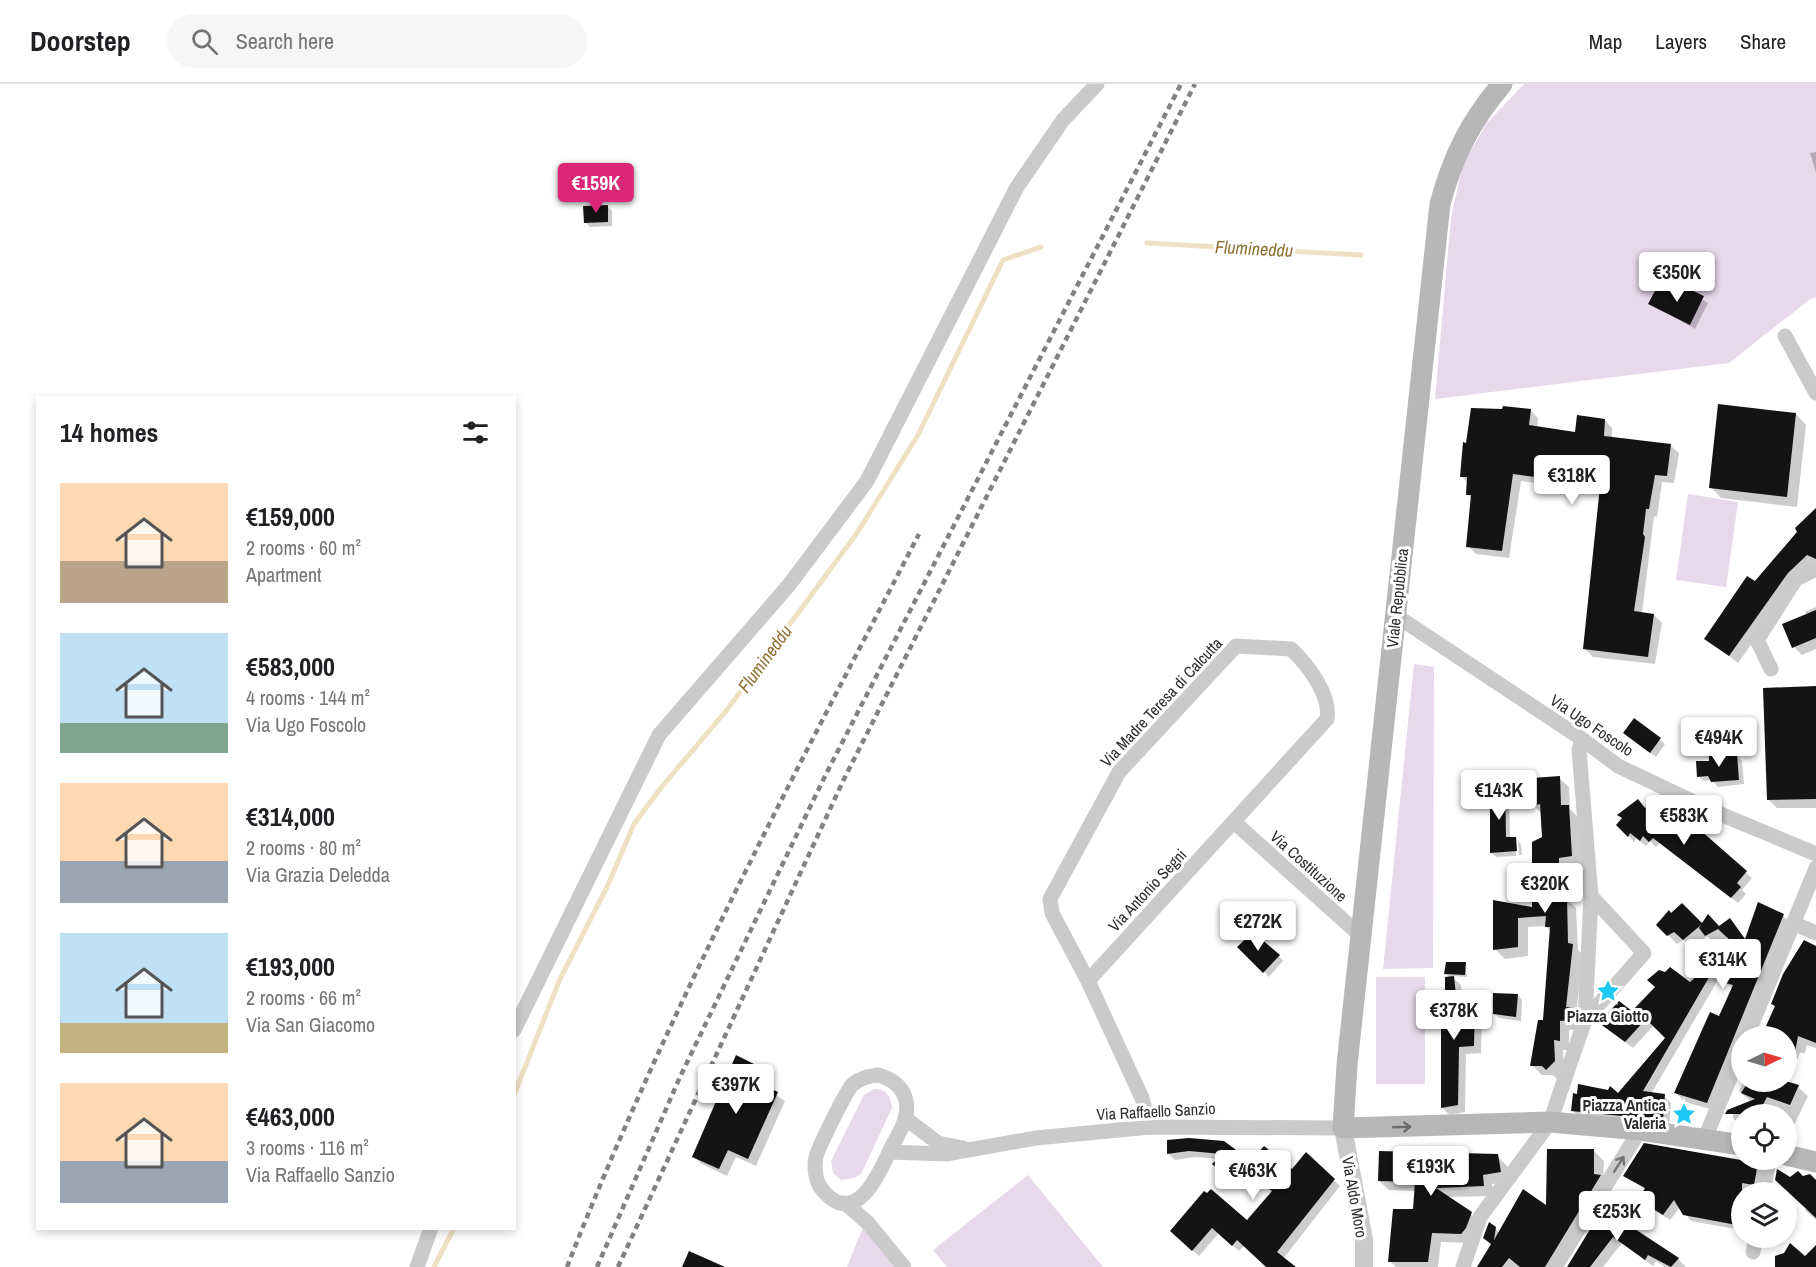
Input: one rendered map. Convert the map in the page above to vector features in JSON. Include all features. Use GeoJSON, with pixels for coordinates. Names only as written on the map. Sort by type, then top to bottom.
{"type":"FeatureCollection","features":[{"type":"Feature","properties":{"kind":"main road","name":"Viale Repubblica"},"geometry":{"type":"LineString","coordinates":[[1343,1128],[1342,1117],[1360,936],[1440,204],[1458,148],[1479,114],[1502,84]]}},
{"type":"Feature","properties":{"kind":"main road"},"geometry":{"type":"LineString","coordinates":[[1343,1128],[1550,1122],[1640,1130],[1731,1143]]}},
{"type":"Feature","properties":{"kind":"main road"},"geometry":{"type":"LineString","coordinates":[[1797,1158],[1816,1162]]}},
{"type":"Feature","properties":{"kind":"street"},"geometry":{"type":"LineString","coordinates":[[516,1026],[659,735],[789,585],[867,481],[1017,188],[1063,120],[1097,84]]}},
{"type":"Feature","properties":{"kind":"street"},"geometry":{"type":"LineString","coordinates":[[1785,336],[1816,393]]}},
{"type":"Feature","properties":{"kind":"street"},"geometry":{"type":"LineString","coordinates":[[1771,669],[1757,640],[1796,579],[1816,568]]}},
{"type":"Feature","properties":{"kind":"street","name":"Via Ugo Foscolo"},"geometry":{"type":"LineString","coordinates":[[1395,615],[1582,739],[1618,766],[1713,811],[1816,854]]}},
{"type":"Feature","properties":{"kind":"street","name":"Via Madre Teresa di Calcutta"},"geometry":{"type":"LineString","coordinates":[[1150,1127],[1142,1098],[1088,981],[1052,913],[1050,899],[1110,784],[1236,646],[1291,649],[1321,689],[1329,708],[1327,719],[1234,822]]}},
{"type":"Feature","properties":{"kind":"street"},"geometry":{"type":"LineString","coordinates":[[1463,1267],[1480,1217],[1550,1122],[1585,1020],[1591,896],[1579,750],[1582,739]]}},
{"type":"Feature","properties":{"kind":"street","name":"Via Costituzione"},"geometry":{"type":"LineString","coordinates":[[1234,822],[1360,936]]}},
{"type":"Feature","properties":{"kind":"street","name":"Via Antonio Segni"},"geometry":{"type":"LineString","coordinates":[[1088,981],[1234,822]]}},
{"type":"Feature","properties":{"kind":"street"},"geometry":{"type":"LineString","coordinates":[[1751,1026],[1816,868]]}},
{"type":"Feature","properties":{"kind":"street"},"geometry":{"type":"LineString","coordinates":[[1585,1020],[1644,953],[1591,896]]}},
{"type":"Feature","properties":{"kind":"street"},"geometry":{"type":"LineString","coordinates":[[1793,923],[1816,933]]}},
{"type":"Feature","properties":{"kind":"street"},"geometry":{"type":"LineString","coordinates":[[845,1203],[863,1197],[889,1152],[905,1118],[906,1101],[901,1089],[891,1079],[878,1075],[867,1076],[852,1084],[816,1156],[816,1174],[820,1187],[833,1199],[845,1203],[868,1223],[904,1267]]}},
{"type":"Feature","properties":{"kind":"street"},"geometry":{"type":"LineString","coordinates":[[1705,1138],[1731,1075]]}},
{"type":"Feature","properties":{"kind":"street","name":"Via Raffaello Sanzio"},"geometry":{"type":"LineString","coordinates":[[905,1118],[938,1143],[972,1149]]}},
{"type":"Feature","properties":{"kind":"street","name":"Via Raffaello Sanzio"},"geometry":{"type":"LineString","coordinates":[[889,1152],[931,1155],[1036,1138],[1150,1127],[1343,1128]]}},
{"type":"Feature","properties":{"kind":"street","name":"Via Aldo Moro"},"geometry":{"type":"LineString","coordinates":[[1343,1128],[1364,1240],[1364,1267]]}},
{"type":"Feature","properties":{"kind":"street"},"geometry":{"type":"LineString","coordinates":[[1555,1267],[1640,1130]]}},
{"type":"Feature","properties":{"kind":"street"},"geometry":{"type":"LineString","coordinates":[[417,1267],[430,1230]]}},
{"type":"Feature","properties":{"kind":"shaded area"},"geometry":{"type":"Polygon","coordinates":[[[1524,84],[1816,84],[1816,297],[1809,300],[1729,363],[1435,399],[1451,218],[1463,164],[1487,123],[1524,84]]]}},
{"type":"Feature","properties":{"kind":"shaded area"},"geometry":{"type":"Polygon","coordinates":[[[1688,494],[1738,502],[1726,587],[1676,580],[1688,494]]]}},
{"type":"Feature","properties":{"kind":"shaded area"},"geometry":{"type":"Polygon","coordinates":[[[1414,664],[1434,667],[1433,968],[1383,969],[1414,664]]]}},
{"type":"Feature","properties":{"kind":"shaded area"},"geometry":{"type":"Polygon","coordinates":[[[1376,977],[1425,977],[1425,1084],[1376,1084],[1376,977]]]}},
{"type":"Feature","properties":{"kind":"shaded area"},"geometry":{"type":"Polygon","coordinates":[[[874,1089],[888,1094],[892,1108],[861,1174],[854,1178],[841,1180],[833,1173],[831,1161],[864,1095],[874,1089]]]}},
{"type":"Feature","properties":{"kind":"shaded area"},"geometry":{"type":"Polygon","coordinates":[[[1028,1175],[1103,1267],[947,1267],[933,1250],[1028,1175]]]}},
{"type":"Feature","properties":{"kind":"shaded area"},"geometry":{"type":"Polygon","coordinates":[[[863,1227],[894,1267],[847,1267],[863,1227]]]}},
{"type":"Feature","properties":{"kind":"building"},"geometry":{"type":"Polygon","coordinates":[[[608,205],[608,222],[584,223],[583,206],[608,205]]]}},
{"type":"Feature","properties":{"kind":"building"},"geometry":{"type":"Polygon","coordinates":[[[1658,285],[1680,296],[1685,287],[1704,296],[1690,325],[1648,304],[1658,285]]]}},
{"type":"Feature","properties":{"kind":"building"},"geometry":{"type":"Polygon","coordinates":[[[1718,404],[1796,413],[1787,497],[1709,488],[1718,404]]]}},
{"type":"Feature","properties":{"kind":"building"},"geometry":{"type":"Polygon","coordinates":[[[1503,406],[1531,409],[1529,425],[1575,432],[1577,415],[1605,419],[1604,436],[1671,444],[1667,476],[1655,475],[1649,509],[1646,509],[1643,534],[1645,537],[1634,611],[1654,614],[1648,657],[1583,649],[1600,486],[1513,474],[1502,551],[1466,547],[1471,495],[1466,495],[1467,477],[1460,477],[1463,442],[1466,443],[1471,408],[1502,409],[1503,406]]]}},
{"type":"Feature","properties":{"kind":"building"},"geometry":{"type":"Polygon","coordinates":[[[1816,508],[1816,559],[1807,555],[1788,573],[1729,656],[1704,639],[1747,576],[1755,581],[1797,532],[1795,528],[1816,508]]]}},
{"type":"Feature","properties":{"kind":"building"},"geometry":{"type":"Polygon","coordinates":[[[1816,610],[1816,638],[1792,648],[1782,624],[1816,610]]]}},
{"type":"Feature","properties":{"kind":"building"},"geometry":{"type":"Polygon","coordinates":[[[1816,686],[1816,799],[1767,800],[1763,688],[1816,686]]]}},
{"type":"Feature","properties":{"kind":"building"},"geometry":{"type":"Polygon","coordinates":[[[1634,718],[1661,738],[1650,753],[1623,733],[1634,718]]]}},
{"type":"Feature","properties":{"kind":"building"},"geometry":{"type":"Polygon","coordinates":[[[1737,754],[1739,780],[1711,782],[1708,776],[1697,777],[1696,761],[1709,761],[1709,756],[1737,754]]]}},
{"type":"Feature","properties":{"kind":"building"},"geometry":{"type":"Polygon","coordinates":[[[1560,776],[1561,805],[1569,805],[1572,856],[1559,858],[1559,897],[1567,897],[1568,943],[1573,944],[1566,1007],[1572,1008],[1571,1020],[1560,1021],[1560,1041],[1554,1040],[1555,1061],[1546,1070],[1542,1066],[1530,1066],[1538,1020],[1543,1020],[1550,927],[1545,927],[1546,916],[1518,918],[1518,947],[1493,950],[1493,900],[1532,907],[1532,842],[1542,837],[1540,804],[1532,806],[1532,778],[1560,776]]]}},
{"type":"Feature","properties":{"kind":"building"},"geometry":{"type":"Polygon","coordinates":[[[1505,780],[1506,837],[1516,837],[1517,851],[1490,853],[1490,783],[1505,780]]]}},
{"type":"Feature","properties":{"kind":"building"},"geometry":{"type":"Polygon","coordinates":[[[1638,799],[1645,808],[1648,805],[1669,825],[1672,821],[1680,826],[1683,822],[1700,830],[1747,871],[1737,883],[1741,887],[1731,898],[1653,838],[1649,842],[1643,836],[1640,841],[1630,833],[1628,837],[1616,825],[1622,818],[1617,815],[1638,799]]]}},
{"type":"Feature","properties":{"kind":"building"},"geometry":{"type":"Polygon","coordinates":[[[1758,902],[1784,914],[1738,1026],[1731,1026],[1731,1044],[1707,1103],[1674,1093],[1710,1012],[1719,1016],[1733,985],[1723,982],[1735,945],[1718,929],[1705,936],[1699,928],[1701,925],[1683,940],[1674,932],[1667,936],[1656,925],[1669,910],[1671,913],[1682,903],[1702,923],[1708,914],[1719,926],[1730,918],[1745,939],[1758,902]]]}},
{"type":"Feature","properties":{"kind":"building"},"geometry":{"type":"Polygon","coordinates":[[[1253,932],[1280,955],[1263,973],[1237,947],[1253,932]]]}},
{"type":"Feature","properties":{"kind":"building"},"geometry":{"type":"Polygon","coordinates":[[[1804,940],[1816,946],[1816,1043],[1798,1036],[1797,1041],[1797,1026],[1766,1026],[1775,1006],[1771,1004],[1783,974],[1804,940]]]}},
{"type":"Feature","properties":{"kind":"building"},"geometry":{"type":"Polygon","coordinates":[[[1717,958],[1719,960],[1643,1091],[1665,1094],[1663,1120],[1571,1111],[1573,1093],[1577,1094],[1578,1084],[1608,1090],[1610,1086],[1618,1093],[1665,1038],[1646,1019],[1625,1042],[1599,1023],[1619,1001],[1632,1011],[1655,987],[1647,980],[1659,970],[1665,972],[1670,967],[1690,982],[1717,958]]]}},
{"type":"Feature","properties":{"kind":"building"},"geometry":{"type":"Polygon","coordinates":[[[1446,962],[1466,962],[1465,975],[1444,974],[1446,962]]]}},
{"type":"Feature","properties":{"kind":"building"},"geometry":{"type":"Polygon","coordinates":[[[1454,976],[1457,1005],[1475,1005],[1474,1046],[1459,1047],[1458,1105],[1441,1108],[1441,1005],[1445,1005],[1445,977],[1454,976]]]}},
{"type":"Feature","properties":{"kind":"building"},"geometry":{"type":"Polygon","coordinates":[[[1493,993],[1518,994],[1516,1017],[1493,1014],[1493,993]]]}},
{"type":"Feature","properties":{"kind":"building"},"geometry":{"type":"Polygon","coordinates":[[[736,1055],[764,1069],[758,1083],[778,1092],[748,1159],[728,1150],[719,1169],[692,1157],[736,1055]]]}},
{"type":"Feature","properties":{"kind":"building"},"geometry":{"type":"Polygon","coordinates":[[[1796,1092],[1790,1104],[1767,1097],[1763,1104],[1742,1104],[1755,1099],[1741,1093],[1796,1092]]]}},
{"type":"Feature","properties":{"kind":"building"},"geometry":{"type":"Polygon","coordinates":[[[1731,1108],[1731,1114],[1725,1114],[1731,1108]]]}},
{"type":"Feature","properties":{"kind":"building"},"geometry":{"type":"Polygon","coordinates":[[[1189,1138],[1224,1141],[1251,1161],[1264,1146],[1292,1169],[1306,1152],[1335,1179],[1277,1252],[1296,1267],[1266,1267],[1237,1240],[1232,1246],[1212,1228],[1192,1251],[1170,1231],[1204,1191],[1207,1193],[1211,1189],[1247,1220],[1272,1191],[1235,1165],[1225,1175],[1212,1164],[1222,1154],[1189,1151],[1167,1154],[1167,1140],[1189,1138]]]}},
{"type":"Feature","properties":{"kind":"building"},"geometry":{"type":"Polygon","coordinates":[[[1644,1143],[1731,1158],[1731,1170],[1757,1170],[1755,1182],[1731,1182],[1731,1224],[1683,1215],[1674,1200],[1663,1215],[1639,1200],[1645,1188],[1623,1176],[1644,1143]]]}},
{"type":"Feature","properties":{"kind":"building"},"geometry":{"type":"Polygon","coordinates":[[[1547,1149],[1594,1149],[1594,1174],[1601,1175],[1545,1267],[1520,1267],[1509,1258],[1502,1267],[1477,1267],[1491,1244],[1483,1238],[1489,1222],[1496,1227],[1494,1240],[1523,1189],[1546,1205],[1547,1149]]]}},
{"type":"Feature","properties":{"kind":"building"},"geometry":{"type":"Polygon","coordinates":[[[1379,1151],[1498,1154],[1501,1172],[1483,1175],[1484,1186],[1436,1188],[1472,1212],[1466,1228],[1461,1234],[1432,1233],[1428,1262],[1388,1262],[1393,1209],[1413,1209],[1415,1182],[1378,1181],[1379,1151]]]}},
{"type":"Feature","properties":{"kind":"building"},"geometry":{"type":"Polygon","coordinates":[[[1777,1170],[1790,1177],[1798,1171],[1803,1176],[1810,1174],[1816,1180],[1816,1218],[1797,1200],[1797,1182],[1775,1180],[1777,1170]]]}},
{"type":"Feature","properties":{"kind":"building"},"geometry":{"type":"Polygon","coordinates":[[[1603,1208],[1679,1258],[1671,1267],[1648,1255],[1645,1260],[1613,1237],[1590,1267],[1567,1267],[1603,1208]]]}},
{"type":"Feature","properties":{"kind":"building"},"geometry":{"type":"Polygon","coordinates":[[[1816,1245],[1816,1267],[1775,1267],[1775,1256],[1784,1253],[1787,1248],[1796,1248],[1805,1256],[1816,1245]]]}},
{"type":"Feature","properties":{"kind":"building"},"geometry":{"type":"Polygon","coordinates":[[[689,1251],[725,1267],[682,1267],[689,1251]]]}},
{"type":"Feature","properties":{"kind":"waterway","name":"Flumineddu"},"geometry":{"type":"LineString","coordinates":[[1147,243],[1361,255]]}},
{"type":"Feature","properties":{"kind":"waterway","name":"Flumineddu"},"geometry":{"type":"LineString","coordinates":[[516,1090],[560,979],[607,887],[634,824],[660,789],[726,711],[857,533],[918,435],[1003,260],[1041,247]]}},
{"type":"Feature","properties":{"kind":"waterway","name":"Flumineddu"},"geometry":{"type":"LineString","coordinates":[[434,1267],[453,1230]]}},
{"type":"Feature","properties":{"kind":"railway"},"geometry":{"type":"LineString","coordinates":[[597,1267],[680,1077],[826,774],[1181,84]]}},
{"type":"Feature","properties":{"kind":"railway"},"geometry":{"type":"LineString","coordinates":[[618,1267],[843,781],[1195,84]]}},
{"type":"Feature","properties":{"kind":"railway"},"geometry":{"type":"LineString","coordinates":[[567,1267],[605,1173],[689,987],[779,805],[919,534]]}},
{"type":"Feature","properties":{"kind":"place","name":"Piazza Giotto"},"geometry":{"type":"Point","coordinates":[1608,991]}},
{"type":"Feature","properties":{"kind":"place","name":"Piazza Antica Valeria"},"geometry":{"type":"Point","coordinates":[1684,1114]}}]}
